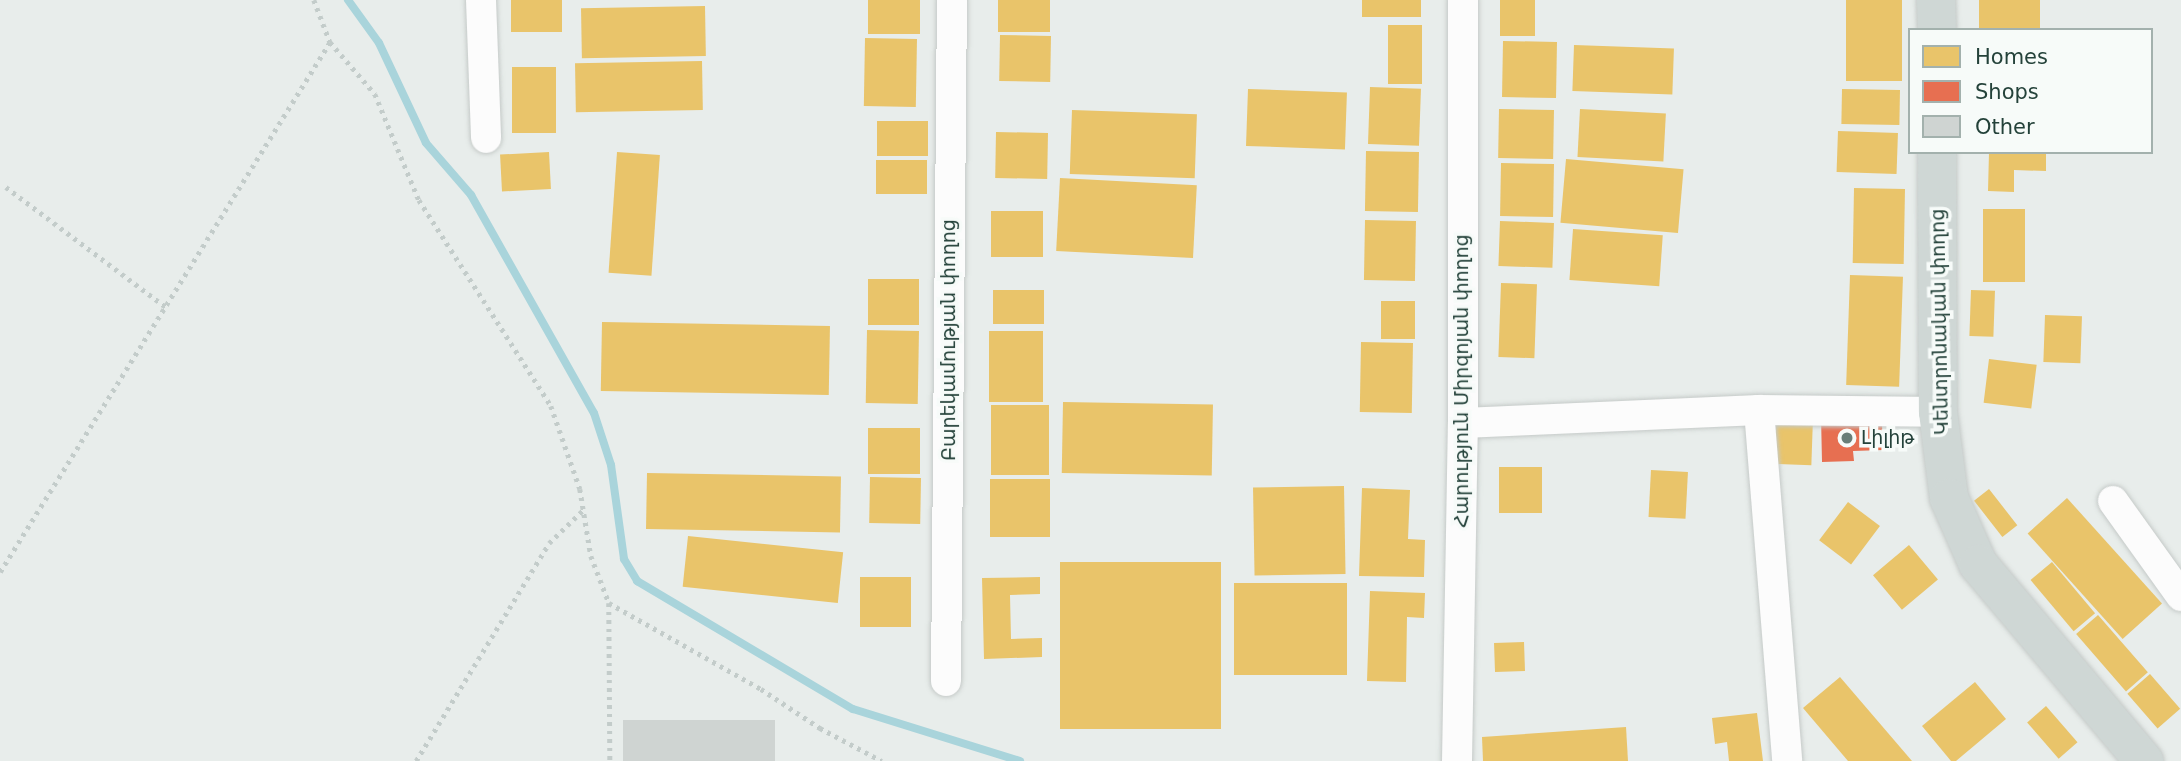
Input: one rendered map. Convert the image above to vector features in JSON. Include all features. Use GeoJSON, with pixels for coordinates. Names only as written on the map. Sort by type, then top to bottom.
{"type":"FeatureCollection","features":[{"type":"Feature","properties":{"kind":"main road"},"geometry":{"type":"LineString","coordinates":[[1936,0],[1937,28]]}},
{"type":"Feature","properties":{"kind":"main road","name":"Կենտրոնական փողոց"},"geometry":{"type":"LineString","coordinates":[[1937,154],[1938,412],[1949,498],[1978,564],[2144,761]]}},
{"type":"Feature","properties":{"kind":"street"},"geometry":{"type":"LineString","coordinates":[[481,0],[486,138]]}},
{"type":"Feature","properties":{"kind":"street","name":"Բարեկամության փողոց"},"geometry":{"type":"LineString","coordinates":[[947,681],[952,0]]}},
{"type":"Feature","properties":{"kind":"street","name":"Հարություն Միրզոյան փողոց"},"geometry":{"type":"LineString","coordinates":[[1457,761],[1463,424],[1463,0]]}},
{"type":"Feature","properties":{"kind":"street"},"geometry":{"type":"LineString","coordinates":[[1759,410],[1787,761]]}},
{"type":"Feature","properties":{"kind":"street"},"geometry":{"type":"LineString","coordinates":[[1463,424],[1759,410],[1938,412]]}},
{"type":"Feature","properties":{"kind":"street"},"geometry":{"type":"LineString","coordinates":[[2113,501],[2181,596]]}},
{"type":"Feature","properties":{"kind":"path"},"geometry":{"type":"LineString","coordinates":[[314,0],[330,42],[375,94],[419,200],[551,406],[580,489],[591,556],[609,603],[610,761]]}},
{"type":"Feature","properties":{"kind":"path"},"geometry":{"type":"LineString","coordinates":[[0,572],[330,42]]}},
{"type":"Feature","properties":{"kind":"path"},"geometry":{"type":"LineString","coordinates":[[6,187],[166,307]]}},
{"type":"Feature","properties":{"kind":"path"},"geometry":{"type":"LineString","coordinates":[[416,761],[549,543],[584,510]]}},
{"type":"Feature","properties":{"kind":"path"},"geometry":{"type":"LineString","coordinates":[[609,603],[761,690],[820,729],[882,761]]}},
{"type":"Feature","properties":{"kind":"building: Homes"},"geometry":{"type":"Polygon","coordinates":[[[511,0],[562,0],[562,32],[511,32],[511,0]]]}},
{"type":"Feature","properties":{"kind":"building: Homes"},"geometry":{"type":"Polygon","coordinates":[[[868,0],[920,0],[920,34],[868,34],[868,0]]]}},
{"type":"Feature","properties":{"kind":"building: Homes"},"geometry":{"type":"Polygon","coordinates":[[[998,0],[1050,0],[1050,32],[998,32],[998,0]]]}},
{"type":"Feature","properties":{"kind":"building: Homes"},"geometry":{"type":"Polygon","coordinates":[[[1362,0],[1421,0],[1421,17],[1362,17],[1362,0]]]}},
{"type":"Feature","properties":{"kind":"building: Homes"},"geometry":{"type":"Polygon","coordinates":[[[1500,0],[1535,0],[1535,36],[1500,36],[1500,0]]]}},
{"type":"Feature","properties":{"kind":"building: Homes"},"geometry":{"type":"Polygon","coordinates":[[[1846,0],[1902,0],[1902,81],[1846,81],[1846,0]]]}},
{"type":"Feature","properties":{"kind":"building: Homes"},"geometry":{"type":"Polygon","coordinates":[[[1979,0],[2040,0],[2040,28],[1979,28],[1979,0]]]}},
{"type":"Feature","properties":{"kind":"building: Homes"},"geometry":{"type":"Polygon","coordinates":[[[705,6],[706,56],[582,58],[581,8],[705,6]]]}},
{"type":"Feature","properties":{"kind":"building: Homes"},"geometry":{"type":"Polygon","coordinates":[[[1388,25],[1422,25],[1422,84],[1388,84],[1388,25]]]}},
{"type":"Feature","properties":{"kind":"building: Homes"},"geometry":{"type":"Polygon","coordinates":[[[1000,35],[1051,36],[1050,82],[999,81],[1000,35]]]}},
{"type":"Feature","properties":{"kind":"building: Homes"},"geometry":{"type":"Polygon","coordinates":[[[865,38],[917,39],[916,107],[864,106],[865,38]]]}},
{"type":"Feature","properties":{"kind":"building: Homes"},"geometry":{"type":"Polygon","coordinates":[[[1503,41],[1557,42],[1556,98],[1502,97],[1503,41]]]}},
{"type":"Feature","properties":{"kind":"building: Homes"},"geometry":{"type":"Polygon","coordinates":[[[1574,45],[1674,48],[1672,94],[1572,91],[1574,45]]]}},
{"type":"Feature","properties":{"kind":"building: Homes"},"geometry":{"type":"Polygon","coordinates":[[[702,61],[703,110],[576,112],[575,63],[702,61]]]}},
{"type":"Feature","properties":{"kind":"building: Homes"},"geometry":{"type":"Polygon","coordinates":[[[512,67],[556,67],[556,133],[512,133],[512,67]]]}},
{"type":"Feature","properties":{"kind":"building: Homes"},"geometry":{"type":"Polygon","coordinates":[[[1370,87],[1421,89],[1419,146],[1368,144],[1370,87]]]}},
{"type":"Feature","properties":{"kind":"building: Homes"},"geometry":{"type":"Polygon","coordinates":[[[1248,89],[1347,92],[1345,149],[1246,146],[1248,89]]]}},
{"type":"Feature","properties":{"kind":"building: Homes"},"geometry":{"type":"Polygon","coordinates":[[[1842,89],[1900,90],[1899,125],[1841,124],[1842,89]]]}},
{"type":"Feature","properties":{"kind":"building: Homes"},"geometry":{"type":"Polygon","coordinates":[[[1499,109],[1554,110],[1553,159],[1498,158],[1499,109]]]}},
{"type":"Feature","properties":{"kind":"building: Homes"},"geometry":{"type":"Polygon","coordinates":[[[1580,109],[1666,114],[1663,161],[1577,157],[1580,109]]]}},
{"type":"Feature","properties":{"kind":"building: Homes"},"geometry":{"type":"Polygon","coordinates":[[[1072,110],[1197,114],[1195,178],[1070,174],[1072,110]]]}},
{"type":"Feature","properties":{"kind":"building: Homes"},"geometry":{"type":"Polygon","coordinates":[[[877,121],[928,121],[928,156],[877,156],[877,121]]]}},
{"type":"Feature","properties":{"kind":"building: Homes"},"geometry":{"type":"Polygon","coordinates":[[[1838,131],[1898,133],[1897,174],[1837,172],[1838,131]]]}},
{"type":"Feature","properties":{"kind":"building: Homes"},"geometry":{"type":"Polygon","coordinates":[[[996,132],[1048,133],[1047,179],[995,178],[996,132]]]}},
{"type":"Feature","properties":{"kind":"building: Homes"},"geometry":{"type":"Polygon","coordinates":[[[1366,151],[1419,152],[1418,212],[1365,211],[1366,151]]]}},
{"type":"Feature","properties":{"kind":"building: Homes"},"geometry":{"type":"Polygon","coordinates":[[[549,152],[551,189],[502,192],[500,155],[549,152]]]}},
{"type":"Feature","properties":{"kind":"building: Homes"},"geometry":{"type":"Polygon","coordinates":[[[617,152],[660,155],[651,276],[609,273],[617,152]]]}},
{"type":"Feature","properties":{"kind":"building: Homes"},"geometry":{"type":"Polygon","coordinates":[[[1989,154],[2046,154],[2046,171],[2014,170],[2014,192],[1988,191],[1989,154]]]}},
{"type":"Feature","properties":{"kind":"building: Homes"},"geometry":{"type":"Polygon","coordinates":[[[1566,159],[1684,169],[1678,233],[1560,223],[1566,159]]]}},
{"type":"Feature","properties":{"kind":"building: Homes"},"geometry":{"type":"Polygon","coordinates":[[[876,160],[927,160],[927,194],[876,194],[876,160]]]}},
{"type":"Feature","properties":{"kind":"building: Homes"},"geometry":{"type":"Polygon","coordinates":[[[1501,163],[1554,164],[1553,217],[1500,216],[1501,163]]]}},
{"type":"Feature","properties":{"kind":"building: Homes"},"geometry":{"type":"Polygon","coordinates":[[[1060,178],[1197,185],[1193,258],[1056,251],[1060,178]]]}},
{"type":"Feature","properties":{"kind":"building: Homes"},"geometry":{"type":"Polygon","coordinates":[[[1854,188],[1905,189],[1904,264],[1853,263],[1854,188]]]}},
{"type":"Feature","properties":{"kind":"building: Homes"},"geometry":{"type":"Polygon","coordinates":[[[1983,209],[2025,209],[2025,282],[1983,282],[1983,209]]]}},
{"type":"Feature","properties":{"kind":"building: Homes"},"geometry":{"type":"Polygon","coordinates":[[[991,211],[1043,211],[1043,257],[991,257],[991,211]]]}},
{"type":"Feature","properties":{"kind":"building: Homes"},"geometry":{"type":"Polygon","coordinates":[[[1365,220],[1416,221],[1415,281],[1364,280],[1365,220]]]}},
{"type":"Feature","properties":{"kind":"building: Homes"},"geometry":{"type":"Polygon","coordinates":[[[1500,221],[1554,223],[1552,268],[1498,266],[1500,221]]]}},
{"type":"Feature","properties":{"kind":"building: Homes"},"geometry":{"type":"Polygon","coordinates":[[[1573,229],[1663,235],[1659,286],[1569,280],[1573,229]]]}},
{"type":"Feature","properties":{"kind":"building: Homes"},"geometry":{"type":"Polygon","coordinates":[[[1850,275],[1903,277],[1899,387],[1846,385],[1850,275]]]}},
{"type":"Feature","properties":{"kind":"building: Homes"},"geometry":{"type":"Polygon","coordinates":[[[868,279],[919,279],[919,325],[868,325],[868,279]]]}},
{"type":"Feature","properties":{"kind":"building: Homes"},"geometry":{"type":"Polygon","coordinates":[[[1501,283],[1537,284],[1534,358],[1498,357],[1501,283]]]}},
{"type":"Feature","properties":{"kind":"building: Homes"},"geometry":{"type":"Polygon","coordinates":[[[993,290],[1044,290],[1044,324],[993,324],[993,290]]]}},
{"type":"Feature","properties":{"kind":"building: Homes"},"geometry":{"type":"Polygon","coordinates":[[[1971,290],[1995,291],[1993,337],[1969,336],[1971,290]]]}},
{"type":"Feature","properties":{"kind":"building: Homes"},"geometry":{"type":"Polygon","coordinates":[[[1381,301],[1415,301],[1415,339],[1381,339],[1381,301]]]}},
{"type":"Feature","properties":{"kind":"building: Homes"},"geometry":{"type":"Polygon","coordinates":[[[2045,315],[2082,316],[2080,363],[2043,362],[2045,315]]]}},
{"type":"Feature","properties":{"kind":"building: Homes"},"geometry":{"type":"Polygon","coordinates":[[[602,322],[830,326],[829,395],[601,391],[602,322]]]}},
{"type":"Feature","properties":{"kind":"building: Homes"},"geometry":{"type":"Polygon","coordinates":[[[867,330],[919,331],[918,404],[866,403],[867,330]]]}},
{"type":"Feature","properties":{"kind":"building: Homes"},"geometry":{"type":"Polygon","coordinates":[[[989,331],[1043,331],[1043,402],[989,402],[989,331]]]}},
{"type":"Feature","properties":{"kind":"building: Homes"},"geometry":{"type":"Polygon","coordinates":[[[1361,342],[1413,343],[1412,413],[1360,412],[1361,342]]]}},
{"type":"Feature","properties":{"kind":"building: Homes"},"geometry":{"type":"Polygon","coordinates":[[[1989,359],[2037,365],[2031,409],[1984,403],[1989,359]]]}},
{"type":"Feature","properties":{"kind":"building: Homes"},"geometry":{"type":"Polygon","coordinates":[[[1063,402],[1213,405],[1212,476],[1062,473],[1063,402]]]}},
{"type":"Feature","properties":{"kind":"building: Homes"},"geometry":{"type":"Polygon","coordinates":[[[991,405],[1049,405],[1049,475],[991,475],[991,405]]]}},
{"type":"Feature","properties":{"kind":"building: Homes"},"geometry":{"type":"Polygon","coordinates":[[[1776,417],[1813,418],[1811,465],[1774,464],[1776,417]]]}},
{"type":"Feature","properties":{"kind":"building: Homes"},"geometry":{"type":"Polygon","coordinates":[[[868,428],[920,428],[920,474],[868,474],[868,428]]]}},
{"type":"Feature","properties":{"kind":"building: Homes"},"geometry":{"type":"Polygon","coordinates":[[[1499,467],[1542,467],[1542,513],[1499,513],[1499,467]]]}},
{"type":"Feature","properties":{"kind":"building: Homes"},"geometry":{"type":"Polygon","coordinates":[[[1651,470],[1688,472],[1685,519],[1649,517],[1651,470]]]}},
{"type":"Feature","properties":{"kind":"building: Homes"},"geometry":{"type":"Polygon","coordinates":[[[647,473],[841,476],[840,532],[646,529],[647,473]]]}},
{"type":"Feature","properties":{"kind":"building: Homes"},"geometry":{"type":"Polygon","coordinates":[[[870,477],[921,478],[920,524],[869,523],[870,477]]]}},
{"type":"Feature","properties":{"kind":"building: Homes"},"geometry":{"type":"Polygon","coordinates":[[[990,479],[1050,479],[1050,537],[990,537],[990,479]]]}},
{"type":"Feature","properties":{"kind":"building: Homes"},"geometry":{"type":"Polygon","coordinates":[[[1344,486],[1346,574],[1255,576],[1253,488],[1344,486]]]}},
{"type":"Feature","properties":{"kind":"building: Homes"},"geometry":{"type":"Polygon","coordinates":[[[1362,488],[1410,490],[1408,539],[1425,540],[1424,577],[1359,576],[1362,488]]]}},
{"type":"Feature","properties":{"kind":"building: Homes"},"geometry":{"type":"Polygon","coordinates":[[[1989,489],[2017,525],[2002,537],[1974,501],[1989,489]]]}},
{"type":"Feature","properties":{"kind":"building: Homes"},"geometry":{"type":"Polygon","coordinates":[[[2067,498],[2162,604],[2123,639],[2028,533],[2067,498]]]}},
{"type":"Feature","properties":{"kind":"building: Homes"},"geometry":{"type":"Polygon","coordinates":[[[1848,502],[1880,526],[1851,564],[1819,540],[1848,502]]]}},
{"type":"Feature","properties":{"kind":"building: Homes"},"geometry":{"type":"Polygon","coordinates":[[[688,536],[843,552],[838,603],[683,587],[688,536]]]}},
{"type":"Feature","properties":{"kind":"building: Homes"},"geometry":{"type":"Polygon","coordinates":[[[1909,545],[1938,579],[1902,610],[1873,575],[1909,545]]]}},
{"type":"Feature","properties":{"kind":"building: Homes"},"geometry":{"type":"Polygon","coordinates":[[[1060,562],[1221,562],[1221,729],[1060,729],[1060,562]]]}},
{"type":"Feature","properties":{"kind":"building: Homes"},"geometry":{"type":"Polygon","coordinates":[[[2052,562],[2095,613],[2074,631],[2031,580],[2052,562]]]}},
{"type":"Feature","properties":{"kind":"building: Homes"},"geometry":{"type":"Polygon","coordinates":[[[860,577],[911,577],[911,627],[860,627],[860,577]]]}},
{"type":"Feature","properties":{"kind":"building: Homes"},"geometry":{"type":"Polygon","coordinates":[[[1040,577],[1040,594],[1010,595],[1011,639],[1042,638],[1042,657],[984,659],[982,578],[1040,577]]]}},
{"type":"Feature","properties":{"kind":"building: Homes"},"geometry":{"type":"Polygon","coordinates":[[[1234,583],[1347,583],[1347,675],[1234,675],[1234,583]]]}},
{"type":"Feature","properties":{"kind":"building: Homes"},"geometry":{"type":"Polygon","coordinates":[[[1370,591],[1425,593],[1424,618],[1407,617],[1406,682],[1367,681],[1370,591]]]}},
{"type":"Feature","properties":{"kind":"building: Homes"},"geometry":{"type":"Polygon","coordinates":[[[2098,615],[2148,672],[2126,691],[2076,634],[2098,615]]]}},
{"type":"Feature","properties":{"kind":"building: Homes"},"geometry":{"type":"Polygon","coordinates":[[[1524,642],[1525,671],[1495,672],[1494,643],[1524,642]]]}},
{"type":"Feature","properties":{"kind":"building: Homes"},"geometry":{"type":"Polygon","coordinates":[[[2150,674],[2180,709],[2158,728],[2127,694],[2150,674]]]}},
{"type":"Feature","properties":{"kind":"building: Homes"},"geometry":{"type":"Polygon","coordinates":[[[1840,677],[1912,761],[1848,761],[1803,708],[1840,677]]]}},
{"type":"Feature","properties":{"kind":"building: Homes"},"geometry":{"type":"Polygon","coordinates":[[[1975,682],[2006,719],[1956,761],[1951,761],[1922,726],[1975,682]]]}},
{"type":"Feature","properties":{"kind":"building: Homes"},"geometry":{"type":"Polygon","coordinates":[[[2046,706],[2077,742],[2059,759],[2027,722],[2046,706]]]}},
{"type":"Feature","properties":{"kind":"building: Homes"},"geometry":{"type":"Polygon","coordinates":[[[1757,713],[1763,761],[1729,761],[1727,742],[1715,744],[1712,718],[1757,713]]]}},
{"type":"Feature","properties":{"kind":"building: Homes"},"geometry":{"type":"Polygon","coordinates":[[[1626,727],[1628,761],[1483,761],[1482,737],[1626,727]]]}},
{"type":"Feature","properties":{"kind":"building: Shops"},"geometry":{"type":"Polygon","coordinates":[[[1821,416],[1882,424],[1883,450],[1853,451],[1854,461],[1822,462],[1821,416]]]}},
{"type":"Feature","properties":{"kind":"building: Other"},"geometry":{"type":"Polygon","coordinates":[[[623,720],[775,720],[775,761],[623,761],[623,720]]]}},
{"type":"Feature","properties":{"kind":"waterway"},"geometry":{"type":"LineString","coordinates":[[348,0],[379,43],[426,143],[471,195],[594,413],[611,465],[624,559],[637,581],[853,709],[1020,761]]}},
{"type":"Feature","properties":{"kind":"place","name":"Լիլիթ"},"geometry":{"type":"Point","coordinates":[1847,438]}}]}
